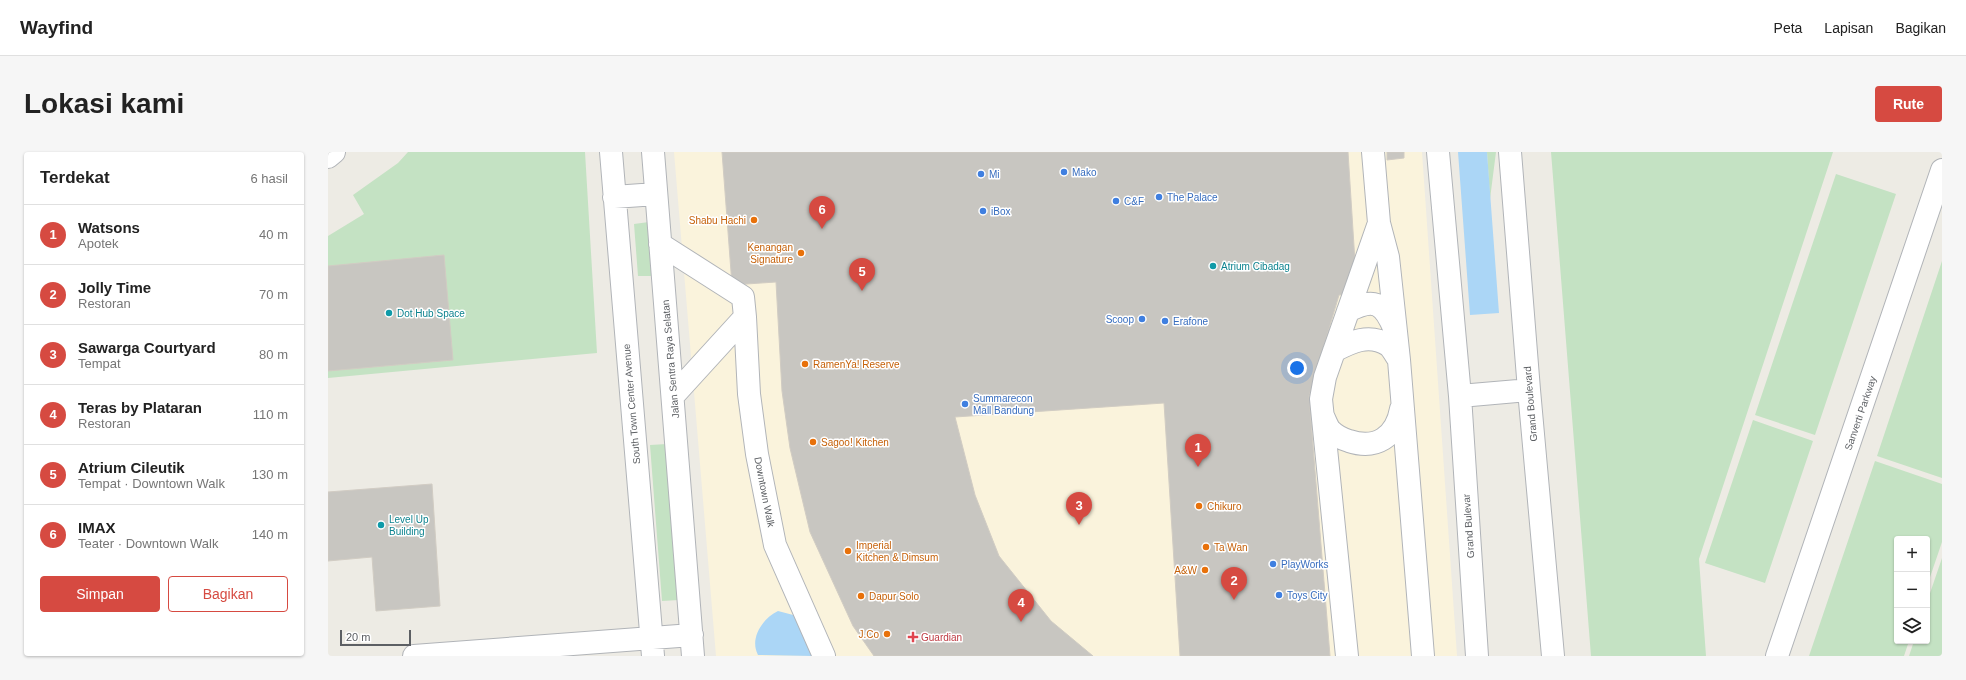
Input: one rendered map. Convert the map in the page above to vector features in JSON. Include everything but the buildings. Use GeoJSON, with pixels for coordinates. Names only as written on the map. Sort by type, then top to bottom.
{"type":"FeatureCollection","features":[{"type":"Feature","properties":{"kind":"street"},"geometry":{"type":"LineString","coordinates":[[328,157],[334,152]]}},
{"type":"Feature","properties":{"kind":"street","name":"South Town Center Avenue"},"geometry":{"type":"LineString","coordinates":[[611,152],[652,647]]}},
{"type":"Feature","properties":{"kind":"street"},"geometry":{"type":"LineString","coordinates":[[653,152],[660,244]]}},
{"type":"Feature","properties":{"kind":"street"},"geometry":{"type":"LineString","coordinates":[[1372,152],[1379,223],[1388,257],[1399,360],[1423,656]]}},
{"type":"Feature","properties":{"kind":"street"},"geometry":{"type":"LineString","coordinates":[[1438,152],[1460,396],[1529,390]]}},
{"type":"Feature","properties":{"kind":"street","name":"Grand Boulevard"},"geometry":{"type":"LineString","coordinates":[[1510,152],[1529,390],[1553,656]]}},
{"type":"Feature","properties":{"kind":"street","name":"Sanverti Parkway"},"geometry":{"type":"LineString","coordinates":[[1777,656],[1942,170]]}},
{"type":"Feature","properties":{"kind":"street"},"geometry":{"type":"LineString","coordinates":[[614,197],[656,194]]}},
{"type":"Feature","properties":{"kind":"street"},"geometry":{"type":"LineString","coordinates":[[1347,656],[1321,399],[1325,377],[1379,223]]}},
{"type":"Feature","properties":{"kind":"street","name":"Downtown Walk"},"geometry":{"type":"LineString","coordinates":[[660,244],[743,297],[749,394],[757,454],[776,545],[824,656]]}},
{"type":"Feature","properties":{"kind":"street","name":"Jalan Sentra Raya Selatan"},"geometry":{"type":"LineString","coordinates":[[660,244],[673,396]]}},
{"type":"Feature","properties":{"kind":"street"},"geometry":{"type":"LineString","coordinates":[[1348,311],[1370,302],[1380,305],[1388,313],[1396,331]]}},
{"type":"Feature","properties":{"kind":"street"},"geometry":{"type":"LineString","coordinates":[[693,656],[673,396],[745,317]]}},
{"type":"Feature","properties":{"kind":"street"},"geometry":{"type":"LineString","coordinates":[[1334,352],[1358,339],[1373,339],[1389,345],[1399,360]]}},
{"type":"Feature","properties":{"kind":"street","name":"Grand Bulevar"},"geometry":{"type":"LineString","coordinates":[[1460,396],[1477,656]]}},
{"type":"Feature","properties":{"kind":"street"},"geometry":{"type":"LineString","coordinates":[[1322,416],[1330,430],[1342,439],[1361,445],[1377,442],[1390,434],[1400,419],[1402,403]]}},
{"type":"Feature","properties":{"kind":"street"},"geometry":{"type":"LineString","coordinates":[[414,656],[652,647],[692,634]]}},
{"type":"Feature","properties":{"kind":"shaded area","name":"Summarecon Mall Bandung"},"geometry":{"type":"Polygon","coordinates":[[[674,152],[1422,152],[1457,656],[716,656],[674,152]]]}},
{"type":"Feature","properties":{"kind":"green space"},"geometry":{"type":"Polygon","coordinates":[[[408,152],[585,152],[597,353],[328,378],[328,236],[364,214],[353,195],[398,163],[408,152]]]}},
{"type":"Feature","properties":{"kind":"green space"},"geometry":{"type":"Polygon","coordinates":[[[1487,152],[1496,152],[1490,199],[1487,152]]]}},
{"type":"Feature","properties":{"kind":"green space"},"geometry":{"type":"Polygon","coordinates":[[[1551,152],[1833,152],[1699,559],[1706,656],[1591,656],[1551,152]]]}},
{"type":"Feature","properties":{"kind":"green space"},"geometry":{"type":"Polygon","coordinates":[[[1836,174],[1896,194],[1815,435],[1755,415],[1836,174]]]}},
{"type":"Feature","properties":{"kind":"green space"},"geometry":{"type":"Polygon","coordinates":[[[649,222],[653,276],[638,276],[634,224],[649,222]]]}},
{"type":"Feature","properties":{"kind":"green space"},"geometry":{"type":"Polygon","coordinates":[[[1942,261],[1942,478],[1877,456],[1942,261]]]}},
{"type":"Feature","properties":{"kind":"green space"},"geometry":{"type":"Polygon","coordinates":[[[1753,420],[1813,441],[1765,583],[1705,563],[1753,420]]]}},
{"type":"Feature","properties":{"kind":"green space"},"geometry":{"type":"Polygon","coordinates":[[[667,444],[679,600],[662,601],[650,445],[667,444]]]}},
{"type":"Feature","properties":{"kind":"green space"},"geometry":{"type":"Polygon","coordinates":[[[1875,461],[1942,484],[1942,542],[1930,577],[1930,536],[1894,536],[1894,644],[1908,644],[1904,656],[1809,656],[1875,461]]]}},
{"type":"Feature","properties":{"kind":"green space"},"geometry":{"type":"Polygon","coordinates":[[[1942,558],[1942,656],[1909,656],[1913,644],[1930,644],[1930,593],[1942,558]]]}},
{"type":"Feature","properties":{"kind":"water"},"geometry":{"type":"Polygon","coordinates":[[[1458,152],[1487,152],[1499,313],[1470,315],[1458,152]]]}},
{"type":"Feature","properties":{"kind":"water"},"geometry":{"type":"Polygon","coordinates":[[[778,611],[797,616],[813,655],[812,656],[758,655],[755,642],[756,635],[767,618],[778,611]]]}},
{"type":"Feature","properties":{"kind":"place","name":"Mako"},"geometry":{"type":"Point","coordinates":[1064,172]}},
{"type":"Feature","properties":{"kind":"place","name":"Mi"},"geometry":{"type":"Point","coordinates":[981,174]}},
{"type":"Feature","properties":{"kind":"place","name":"The Palace"},"geometry":{"type":"Point","coordinates":[1159,197]}},
{"type":"Feature","properties":{"kind":"place","name":"C&F"},"geometry":{"type":"Point","coordinates":[1116,201]}},
{"type":"Feature","properties":{"kind":"place","name":"iBox"},"geometry":{"type":"Point","coordinates":[983,211]}},
{"type":"Feature","properties":{"kind":"place","name":"Shabu Hachi"},"geometry":{"type":"Point","coordinates":[754,220]}},
{"type":"Feature","properties":{"kind":"place","name":"IMAX"},"geometry":{"type":"Point","coordinates":[822,229]}},
{"type":"Feature","properties":{"kind":"place","name":"Kenangan Signature"},"geometry":{"type":"Point","coordinates":[801,253]}},
{"type":"Feature","properties":{"kind":"place","name":"Atrium Cibadag"},"geometry":{"type":"Point","coordinates":[1213,266]}},
{"type":"Feature","properties":{"kind":"place","name":"Atrium Cileutik"},"geometry":{"type":"Point","coordinates":[862,291]}},
{"type":"Feature","properties":{"kind":"place","name":"Dot Hub Space"},"geometry":{"type":"Point","coordinates":[389,313]}},
{"type":"Feature","properties":{"kind":"place","name":"Scoop"},"geometry":{"type":"Point","coordinates":[1142,319]}},
{"type":"Feature","properties":{"kind":"place","name":"Erafone"},"geometry":{"type":"Point","coordinates":[1165,321]}},
{"type":"Feature","properties":{"kind":"place","name":"RamenYa! Reserve"},"geometry":{"type":"Point","coordinates":[805,364]}},
{"type":"Feature","properties":{"kind":"place","name":"Summarecon Mall Bandung"},"geometry":{"type":"Point","coordinates":[965,404]}},
{"type":"Feature","properties":{"kind":"place","name":"Sagoo! Kitchen"},"geometry":{"type":"Point","coordinates":[813,442]}},
{"type":"Feature","properties":{"kind":"place","name":"Watsons"},"geometry":{"type":"Point","coordinates":[1198,467]}},
{"type":"Feature","properties":{"kind":"place","name":"Chikuro"},"geometry":{"type":"Point","coordinates":[1199,506]}},
{"type":"Feature","properties":{"kind":"place","name":"Level Up Building"},"geometry":{"type":"Point","coordinates":[381,525]}},
{"type":"Feature","properties":{"kind":"place","name":"Sawarga Courtyard"},"geometry":{"type":"Point","coordinates":[1079,525]}},
{"type":"Feature","properties":{"kind":"place","name":"Ta Wan"},"geometry":{"type":"Point","coordinates":[1206,547]}},
{"type":"Feature","properties":{"kind":"place","name":"Imperial Kitchen & Dimsum"},"geometry":{"type":"Point","coordinates":[848,551]}},
{"type":"Feature","properties":{"kind":"place","name":"PlayWorks"},"geometry":{"type":"Point","coordinates":[1273,564]}},
{"type":"Feature","properties":{"kind":"place","name":"A&W"},"geometry":{"type":"Point","coordinates":[1205,570]}},
{"type":"Feature","properties":{"kind":"place","name":"Toys City"},"geometry":{"type":"Point","coordinates":[1279,595]}},
{"type":"Feature","properties":{"kind":"place","name":"Dapur Solo"},"geometry":{"type":"Point","coordinates":[861,596]}},
{"type":"Feature","properties":{"kind":"place","name":"Jolly Time"},"geometry":{"type":"Point","coordinates":[1234,600]}},
{"type":"Feature","properties":{"kind":"place","name":"Teras by Plataran"},"geometry":{"type":"Point","coordinates":[1021,622]}},
{"type":"Feature","properties":{"kind":"place","name":"J.Co"},"geometry":{"type":"Point","coordinates":[887,634]}},
{"type":"Feature","properties":{"kind":"place","name":"Guardian"},"geometry":{"type":"Point","coordinates":[913,637]}}]}
